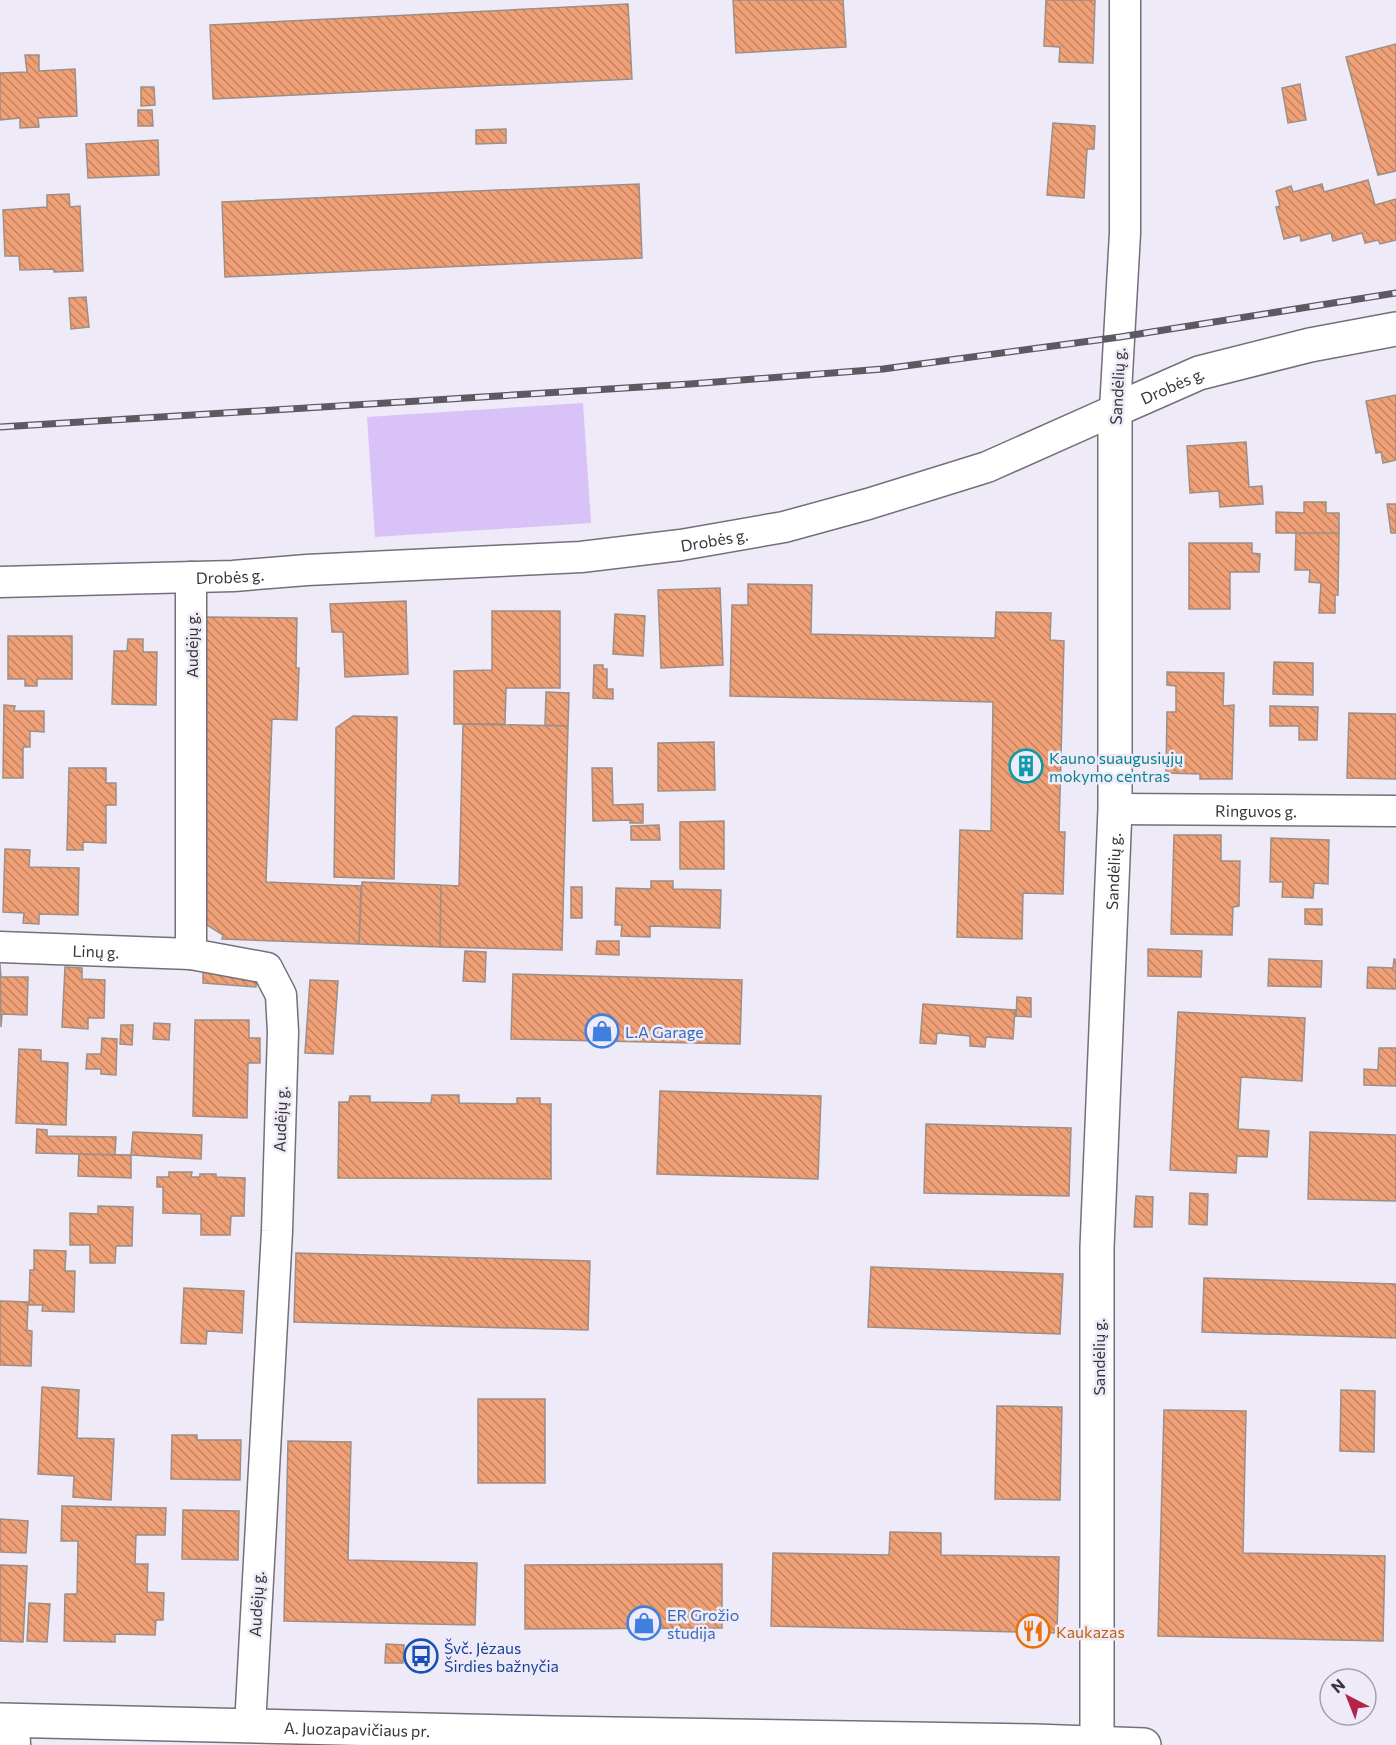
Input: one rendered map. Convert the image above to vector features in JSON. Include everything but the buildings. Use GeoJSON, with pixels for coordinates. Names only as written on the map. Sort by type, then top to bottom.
{"type":"FeatureCollection","features":[{"type":"Feature","properties":{"kind":"street","name":"Sandėlių g."},"geometry":{"type":"LineString","coordinates":[[1097,1743],[1097,1248],[1115,810],[1115,410],[1125,233],[1125,0]]}},
{"type":"Feature","properties":{"kind":"street","name":"Drobės g."},"geometry":{"type":"LineString","coordinates":[[0,582],[191,577],[581,557],[681,545],[773,529],[868,504],[987,466],[1200,373],[1310,345],[1396,329]]}},
{"type":"Feature","properties":{"kind":"street","name":"Audėjų g."},"geometry":{"type":"LineString","coordinates":[[191,577],[191,954],[267,968],[281,995],[283,1032],[277,1231],[250,1726]]}},
{"type":"Feature","properties":{"kind":"street","name":"Ringuvos g."},"geometry":{"type":"LineString","coordinates":[[1115,810],[1396,811]]}},
{"type":"Feature","properties":{"kind":"street","name":"Linų g."},"geometry":{"type":"LineString","coordinates":[[0,947],[191,954]]}},
{"type":"Feature","properties":{"kind":"street","name":"A. Juozapavičiaus pr."},"geometry":{"type":"LineString","coordinates":[[10,1728],[250,1726],[1144,1745]]}},
{"type":"Feature","properties":{"kind":"shaded area"},"geometry":{"type":"Polygon","coordinates":[[[583,403],[591,523],[375,537],[367,417],[583,403]]]}},
{"type":"Feature","properties":{"kind":"railway"},"geometry":{"type":"LineString","coordinates":[[0,427],[690,384],[883,369],[1120,337],[1396,293]]}},
{"type":"Feature","properties":{"kind":"place","name":"Kauno suaugusiųjų mokymo centras"},"geometry":{"type":"Point","coordinates":[1026,766]}},
{"type":"Feature","properties":{"kind":"place","name":"L.A Garage"},"geometry":{"type":"Point","coordinates":[602,1031]}},
{"type":"Feature","properties":{"kind":"place","name":"ER Grožio studija"},"geometry":{"type":"Point","coordinates":[644,1623]}},
{"type":"Feature","properties":{"kind":"place","name":"Kaukazas"},"geometry":{"type":"Point","coordinates":[1033,1631]}},
{"type":"Feature","properties":{"kind":"place","name":"Švč. Jėzaus Širdies bažnyčia"},"geometry":{"type":"Point","coordinates":[421,1656]}}]}
